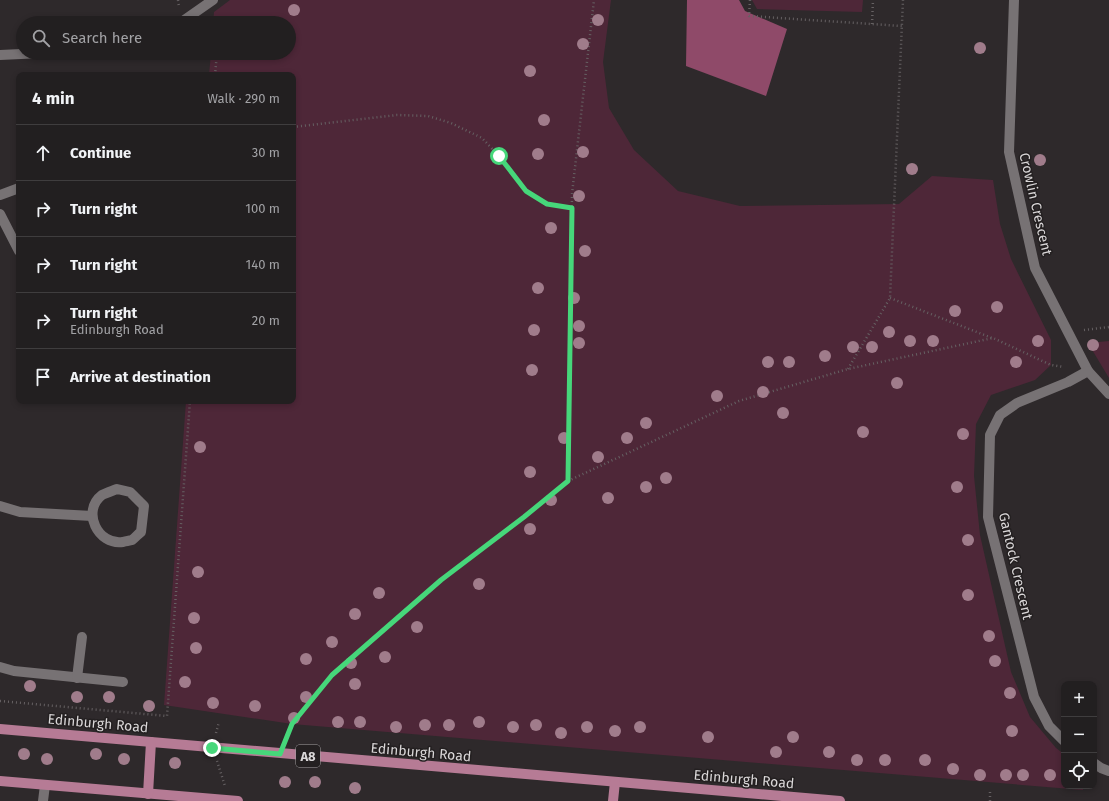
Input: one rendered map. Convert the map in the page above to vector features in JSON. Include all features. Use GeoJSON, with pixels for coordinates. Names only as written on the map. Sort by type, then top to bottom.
{"type":"FeatureCollection","features":[{"type":"Feature","properties":{"kind":"main road","name":"Edinburgh Road"},"geometry":{"type":"LineString","coordinates":[[0,729],[840,801]]}},
{"type":"Feature","properties":{"kind":"main road"},"geometry":{"type":"LineString","coordinates":[[148,794],[151,742]]}},
{"type":"Feature","properties":{"kind":"main road"},"geometry":{"type":"LineString","coordinates":[[0,781],[238,801]]}},
{"type":"Feature","properties":{"kind":"main road"},"geometry":{"type":"LineString","coordinates":[[613,801],[615,782]]}},
{"type":"Feature","properties":{"kind":"street"},"geometry":{"type":"LineString","coordinates":[[190,16],[213,0]]}},
{"type":"Feature","properties":{"kind":"street","name":"Crowlin Crescent"},"geometry":{"type":"LineString","coordinates":[[1014,0],[1009,152],[1036,268],[1088,371],[1109,394]]}},
{"type":"Feature","properties":{"kind":"street"},"geometry":{"type":"LineString","coordinates":[[0,55],[16,54]]}},
{"type":"Feature","properties":{"kind":"street"},"geometry":{"type":"LineString","coordinates":[[0,195],[16,189]]}},
{"type":"Feature","properties":{"kind":"street"},"geometry":{"type":"LineString","coordinates":[[0,214],[16,245]]}},
{"type":"Feature","properties":{"kind":"street","name":"Gantock Crescent"},"geometry":{"type":"LineString","coordinates":[[1061,738],[1049,726],[1034,697],[988,516],[990,435],[1000,415],[1016,403],[1068,382],[1088,371]]}},
{"type":"Feature","properties":{"kind":"street"},"geometry":{"type":"LineString","coordinates":[[117,489],[130,492],[144,506],[141,532],[131,540],[116,543],[103,538],[93,523],[92,516],[95,504],[103,495],[117,489]]}},
{"type":"Feature","properties":{"kind":"street"},"geometry":{"type":"LineString","coordinates":[[0,506],[20,512],[92,516]]}},
{"type":"Feature","properties":{"kind":"street"},"geometry":{"type":"LineString","coordinates":[[77,678],[82,637]]}},
{"type":"Feature","properties":{"kind":"street"},"geometry":{"type":"LineString","coordinates":[[0,667],[14,671],[123,682]]}},
{"type":"Feature","properties":{"kind":"street"},"geometry":{"type":"LineString","coordinates":[[1097,765],[1109,771]]}},
{"type":"Feature","properties":{"kind":"street"},"geometry":{"type":"LineString","coordinates":[[43,801],[44,785]]}},
{"type":"Feature","properties":{"kind":"path"},"geometry":{"type":"LineString","coordinates":[[568,481],[572,208],[594,0]]}},
{"type":"Feature","properties":{"kind":"path"},"geometry":{"type":"LineString","coordinates":[[750,0],[749,16],[902,26]]}},
{"type":"Feature","properties":{"kind":"path"},"geometry":{"type":"LineString","coordinates":[[872,24],[873,0]]}},
{"type":"Feature","properties":{"kind":"path"},"geometry":{"type":"LineString","coordinates":[[848,368],[890,298],[903,0]]}},
{"type":"Feature","properties":{"kind":"path"},"geometry":{"type":"LineString","coordinates":[[215,72],[216,60]]}},
{"type":"Feature","properties":{"kind":"path"},"geometry":{"type":"LineString","coordinates":[[296,127],[397,116],[428,116],[451,123],[482,138],[499,156],[526,191],[547,204],[572,208]]}},
{"type":"Feature","properties":{"kind":"path"},"geometry":{"type":"LineString","coordinates":[[890,298],[993,338],[1051,365],[1088,371]]}},
{"type":"Feature","properties":{"kind":"path"},"geometry":{"type":"LineString","coordinates":[[1068,333],[1109,327]]}},
{"type":"Feature","properties":{"kind":"path"},"geometry":{"type":"LineString","coordinates":[[280,754],[292,724],[332,675],[441,580],[524,517],[568,481],[740,401],[848,368],[993,338]]}},
{"type":"Feature","properties":{"kind":"path"},"geometry":{"type":"LineString","coordinates":[[0,701],[167,716],[190,404]]}},
{"type":"Feature","properties":{"kind":"path"},"geometry":{"type":"LineString","coordinates":[[990,790],[990,801]]}},
{"type":"Feature","properties":{"kind":"shaded area"},"geometry":{"type":"Polygon","coordinates":[[[230,0],[611,0],[603,62],[609,108],[634,150],[678,191],[740,206],[899,204],[932,176],[993,180],[1000,224],[1011,259],[1051,340],[1051,365],[1035,380],[991,395],[976,424],[974,476],[980,535],[1011,672],[1030,717],[1056,748],[1061,752],[1061,788],[292,724],[164,705],[186,404],[296,404],[296,72],[209,72],[210,60],[296,60],[296,16],[214,16],[214,12],[230,0]]]}},
{"type":"Feature","properties":{"kind":"shaded area"},"geometry":{"type":"Polygon","coordinates":[[[687,0],[739,0],[745,11],[787,29],[766,96],[686,66],[687,0]]]}},
{"type":"Feature","properties":{"kind":"shaded area"},"geometry":{"type":"Polygon","coordinates":[[[752,0],[863,0],[862,12],[757,9],[752,0]]]}},
{"type":"Feature","properties":{"kind":"shaded area"},"geometry":{"type":"Polygon","coordinates":[[[1109,341],[1109,378],[1088,343],[1109,341]]]}},
{"type":"Feature","properties":{"kind":"route"},"geometry":{"type":"LineString","coordinates":[[212,748],[280,754],[292,724],[332,675],[441,580],[524,517],[568,481],[572,208],[547,204],[526,191],[499,156]]}}]}
